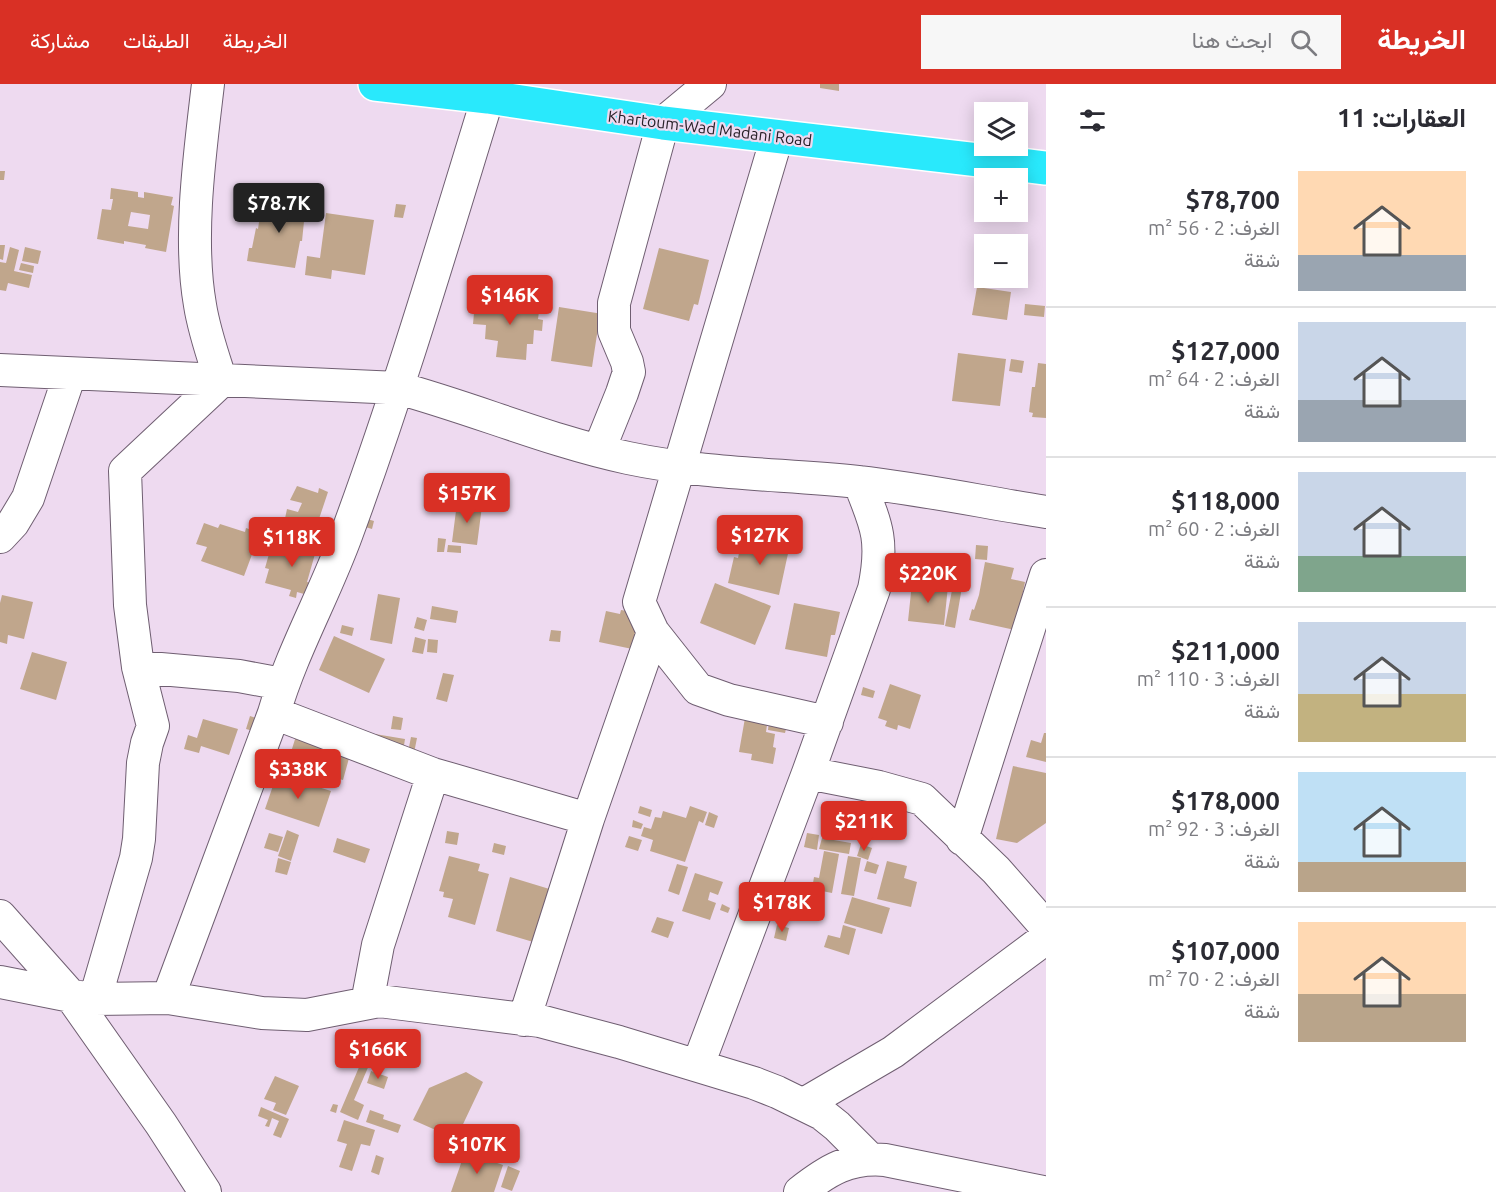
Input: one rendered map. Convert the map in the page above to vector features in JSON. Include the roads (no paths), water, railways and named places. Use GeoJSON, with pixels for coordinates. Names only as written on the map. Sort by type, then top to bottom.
{"type":"FeatureCollection","features":[{"type":"Feature","properties":{"kind":"highway","name":"Khartoum-Wad Madani Road"},"geometry":{"type":"LineString","coordinates":[[375,84],[488,97],[663,123],[1046,168]]}},
{"type":"Feature","properties":{"kind":"street"},"geometry":{"type":"LineString","coordinates":[[208,84],[196,208],[196,274],[200,305],[221,381]]}},
{"type":"Feature","properties":{"kind":"street"},"geometry":{"type":"LineString","coordinates":[[599,450],[629,372],[614,331],[614,303],[663,123],[710,84]]}},
{"type":"Feature","properties":{"kind":"street"},"geometry":{"type":"LineString","coordinates":[[168,998],[278,699],[346,535],[398,388],[488,97]]}},
{"type":"Feature","properties":{"kind":"street"},"geometry":{"type":"LineString","coordinates":[[777,137],[639,602],[653,632],[698,688],[729,700],[827,722]]}},
{"type":"Feature","properties":{"kind":"street"},"geometry":{"type":"LineString","coordinates":[[0,370],[398,388],[451,403],[542,435],[628,458],[681,466],[859,482],[1046,512]]}},
{"type":"Feature","properties":{"kind":"street"},"geometry":{"type":"LineString","coordinates":[[0,537],[13,523],[28,498],[70,374]]}},
{"type":"Feature","properties":{"kind":"street"},"geometry":{"type":"LineString","coordinates":[[83,997],[136,858],[143,763],[153,726],[138,667],[130,605],[125,471],[221,381]]}},
{"type":"Feature","properties":{"kind":"street"},"geometry":{"type":"LineString","coordinates":[[698,1065],[827,722],[874,589],[879,566],[879,542],[875,523],[859,482]]}},
{"type":"Feature","properties":{"kind":"street"},"geometry":{"type":"LineString","coordinates":[[962,838],[1046,574]]}},
{"type":"Feature","properties":{"kind":"street"},"geometry":{"type":"LineString","coordinates":[[524,1020],[588,819],[653,632]]}},
{"type":"Feature","properties":{"kind":"street"},"geometry":{"type":"LineString","coordinates":[[138,667],[240,676],[278,699],[433,774],[588,819]]}},
{"type":"Feature","properties":{"kind":"street"},"geometry":{"type":"LineString","coordinates":[[808,773],[879,787],[922,799],[996,870],[1046,927]]}},
{"type":"Feature","properties":{"kind":"street"},"geometry":{"type":"LineString","coordinates":[[367,1003],[378,945],[433,774]]}},
{"type":"Feature","properties":{"kind":"street"},"geometry":{"type":"LineString","coordinates":[[0,916],[83,997],[205,1192]]}},
{"type":"Feature","properties":{"kind":"street"},"geometry":{"type":"LineString","coordinates":[[804,1104],[894,1052],[1046,938]]}},
{"type":"Feature","properties":{"kind":"street"},"geometry":{"type":"LineString","coordinates":[[0,982],[83,997],[168,998],[262,1012],[307,1015],[379,1001],[540,1021],[581,1031],[754,1083],[822,1114],[869,1158]]}},
{"type":"Feature","properties":{"kind":"street"},"geometry":{"type":"LineString","coordinates":[[800,1192],[840,1165],[869,1158],[998,1187],[1043,1192]]}}]}
